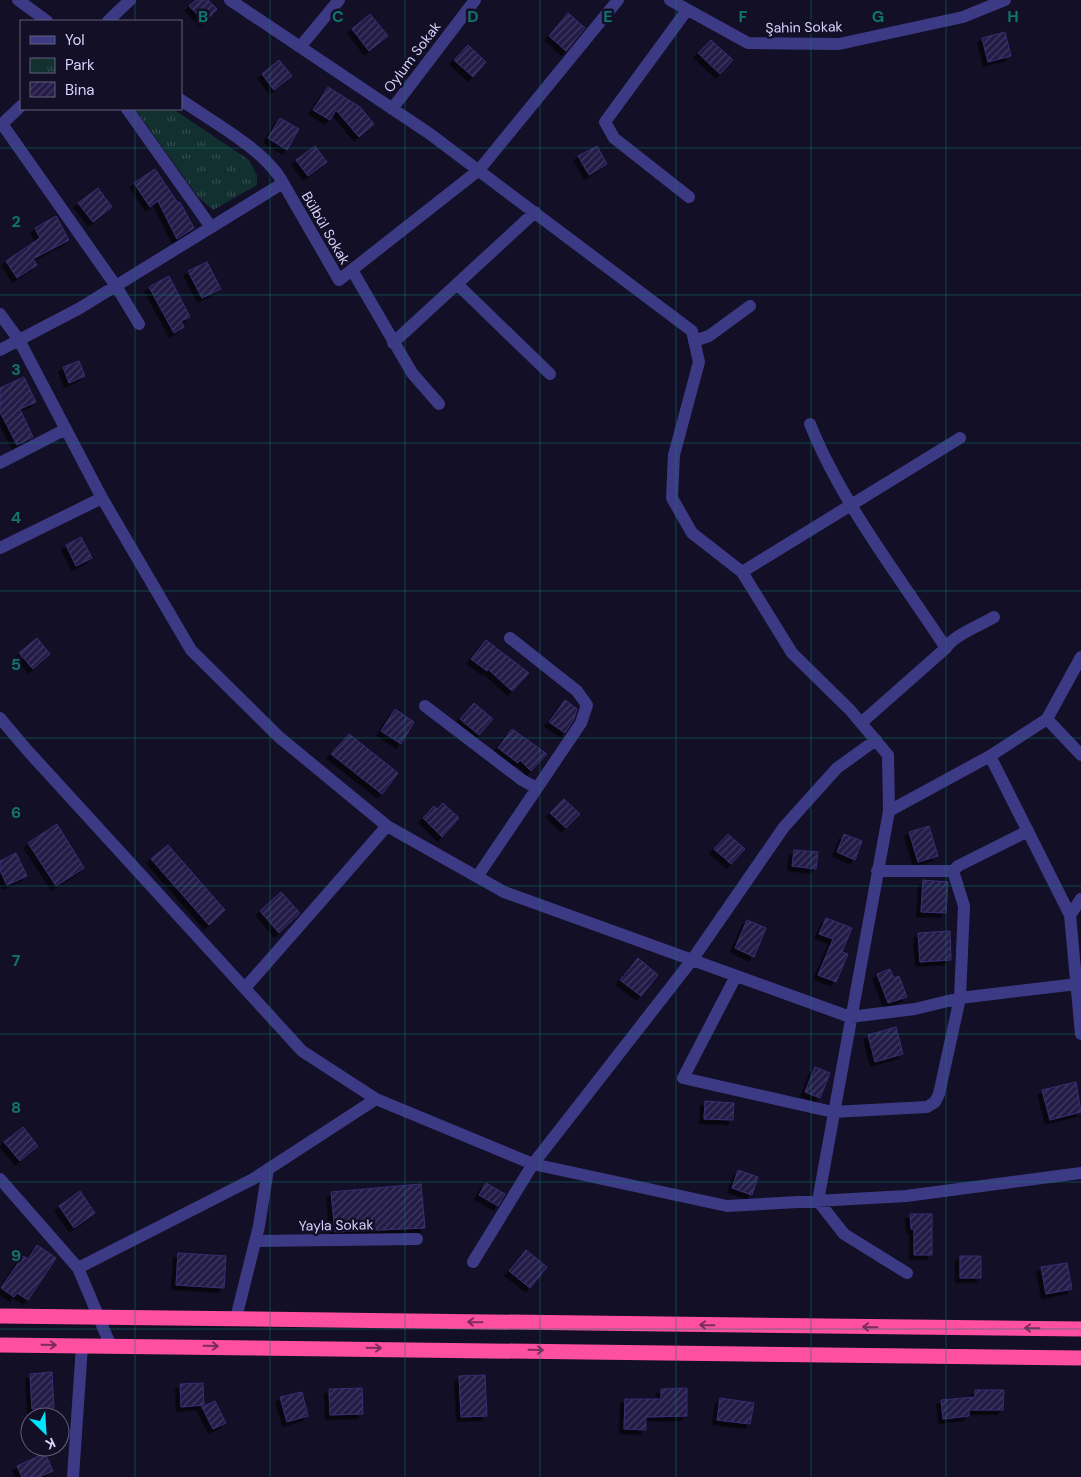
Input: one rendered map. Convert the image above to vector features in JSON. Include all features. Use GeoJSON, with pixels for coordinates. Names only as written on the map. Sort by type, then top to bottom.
{"type":"FeatureCollection","features":[{"type":"Feature","properties":{"kind":"highway"},"geometry":{"type":"LineString","coordinates":[[0,1316],[1081,1329]]}},
{"type":"Feature","properties":{"kind":"highway"},"geometry":{"type":"LineString","coordinates":[[0,1345],[82,1346],[110,1344],[1081,1358]]}},
{"type":"Feature","properties":{"kind":"street"},"geometry":{"type":"LineString","coordinates":[[18,0],[46,20]]}},
{"type":"Feature","properties":{"kind":"street"},"geometry":{"type":"LineString","coordinates":[[109,20],[130,0]]}},
{"type":"Feature","properties":{"kind":"street"},"geometry":{"type":"LineString","coordinates":[[230,0],[479,170],[692,331],[699,362],[674,455],[672,498],[692,533],[742,572],[792,652],[861,723],[888,755],[889,811],[818,1201],[844,1234],[907,1272]]}},
{"type":"Feature","properties":{"kind":"street"},"geometry":{"type":"LineString","coordinates":[[300,47],[339,0]]}},
{"type":"Feature","properties":{"kind":"street","name":"Oylum Sokak"},"geometry":{"type":"LineString","coordinates":[[392,109],[475,0]]}},
{"type":"Feature","properties":{"kind":"street","name":"Bülbül Sokak"},"geometry":{"type":"LineString","coordinates":[[283,183],[339,280],[479,170],[618,0]]}},
{"type":"Feature","properties":{"kind":"street","name":"Şahin Sokak"},"geometry":{"type":"LineString","coordinates":[[670,0],[748,43],[839,44],[963,17],[1005,0]]}},
{"type":"Feature","properties":{"kind":"street"},"geometry":{"type":"LineString","coordinates":[[687,10],[606,122],[614,138],[689,197]]}},
{"type":"Feature","properties":{"kind":"street"},"geometry":{"type":"LineString","coordinates":[[0,350],[80,308],[283,183],[279,175],[260,155],[182,101]]}},
{"type":"Feature","properties":{"kind":"street"},"geometry":{"type":"LineString","coordinates":[[20,107],[1,125],[116,286],[139,324]]}},
{"type":"Feature","properties":{"kind":"street"},"geometry":{"type":"LineString","coordinates":[[128,110],[211,227]]}},
{"type":"Feature","properties":{"kind":"street"},"geometry":{"type":"LineString","coordinates":[[393,344],[535,212]]}},
{"type":"Feature","properties":{"kind":"street"},"geometry":{"type":"LineString","coordinates":[[352,270],[393,344],[412,373],[439,404]]}},
{"type":"Feature","properties":{"kind":"street"},"geometry":{"type":"LineString","coordinates":[[457,284],[550,374]]}},
{"type":"Feature","properties":{"kind":"street"},"geometry":{"type":"LineString","coordinates":[[694,341],[709,336],[750,306]]}},
{"type":"Feature","properties":{"kind":"street"},"geometry":{"type":"LineString","coordinates":[[0,314],[19,340],[102,498],[191,650],[279,737],[387,826],[504,892],[850,1017],[915,1009],[960,998],[1077,984]]}},
{"type":"Feature","properties":{"kind":"street"},"geometry":{"type":"LineString","coordinates":[[810,424],[820,449],[852,506],[946,648]]}},
{"type":"Feature","properties":{"kind":"street"},"geometry":{"type":"LineString","coordinates":[[0,463],[66,429]]}},
{"type":"Feature","properties":{"kind":"street"},"geometry":{"type":"LineString","coordinates":[[742,572],[960,438]]}},
{"type":"Feature","properties":{"kind":"street"},"geometry":{"type":"LineString","coordinates":[[0,548],[102,498]]}},
{"type":"Feature","properties":{"kind":"street"},"geometry":{"type":"LineString","coordinates":[[861,723],[946,648],[952,639],[964,635],[994,618]]}},
{"type":"Feature","properties":{"kind":"street"},"geometry":{"type":"LineString","coordinates":[[477,877],[535,787],[581,723],[586,705],[577,691],[510,638]]}},
{"type":"Feature","properties":{"kind":"street"},"geometry":{"type":"LineString","coordinates":[[889,811],[990,756],[1047,720],[1081,658]]}},
{"type":"Feature","properties":{"kind":"street"},"geometry":{"type":"LineString","coordinates":[[425,706],[522,780],[535,787]]}},
{"type":"Feature","properties":{"kind":"street"},"geometry":{"type":"LineString","coordinates":[[0,718],[302,1051],[376,1098],[533,1164],[727,1206],[906,1196],[1081,1173]]}},
{"type":"Feature","properties":{"kind":"street"},"geometry":{"type":"LineString","coordinates":[[1047,720],[1081,755]]}},
{"type":"Feature","properties":{"kind":"street"},"geometry":{"type":"LineString","coordinates":[[473,1262],[533,1164],[692,960],[784,827],[837,768],[876,740]]}},
{"type":"Feature","properties":{"kind":"street"},"geometry":{"type":"LineString","coordinates":[[990,756],[1070,915],[1081,1034]]}},
{"type":"Feature","properties":{"kind":"street"},"geometry":{"type":"LineString","coordinates":[[244,988],[387,826]]}},
{"type":"Feature","properties":{"kind":"street"},"geometry":{"type":"LineString","coordinates":[[877,871],[953,871],[958,866],[1028,831]]}},
{"type":"Feature","properties":{"kind":"street"},"geometry":{"type":"LineString","coordinates":[[736,976],[683,1078],[834,1112],[926,1108],[935,1102],[939,1094],[960,998],[964,906],[953,871]]}},
{"type":"Feature","properties":{"kind":"street"},"geometry":{"type":"LineString","coordinates":[[1070,915],[1081,899]]}},
{"type":"Feature","properties":{"kind":"street"},"geometry":{"type":"LineString","coordinates":[[78,1268],[253,1179],[376,1098]]}},
{"type":"Feature","properties":{"kind":"street"},"geometry":{"type":"LineString","coordinates":[[236,1318],[255,1241],[268,1169]]}},
{"type":"Feature","properties":{"kind":"street"},"geometry":{"type":"LineString","coordinates":[[0,1179],[78,1268],[110,1344]]}},
{"type":"Feature","properties":{"kind":"street","name":"Yayla Sokak"},"geometry":{"type":"LineString","coordinates":[[255,1241],[417,1239]]}},
{"type":"Feature","properties":{"kind":"street"},"geometry":{"type":"LineString","coordinates":[[74,1477],[82,1346]]}},
{"type":"Feature","properties":{"kind":"green space"},"geometry":{"type":"Polygon","coordinates":[[[136,110],[174,110],[249,160],[257,175],[257,185],[213,210],[199,198],[136,110]]]}},
{"type":"Feature","properties":{"kind":"building"},"geometry":{"type":"Polygon","coordinates":[[[196,0],[208,0],[217,9],[205,22],[189,6],[196,0]]]}},
{"type":"Feature","properties":{"kind":"building"},"geometry":{"type":"Polygon","coordinates":[[[568,13],[585,28],[566,51],[549,36],[568,13]]]}},
{"type":"Feature","properties":{"kind":"building"},"geometry":{"type":"Polygon","coordinates":[[[370,14],[388,36],[369,51],[352,29],[370,14]]]}},
{"type":"Feature","properties":{"kind":"building"},"geometry":{"type":"Polygon","coordinates":[[[1005,32],[1011,56],[988,62],[982,38],[1005,32]]]}},
{"type":"Feature","properties":{"kind":"building"},"geometry":{"type":"Polygon","coordinates":[[[711,40],[733,60],[720,74],[698,53],[711,40]]]}},
{"type":"Feature","properties":{"kind":"building"},"geometry":{"type":"Polygon","coordinates":[[[468,45],[486,62],[473,77],[454,60],[468,45]]]}},
{"type":"Feature","properties":{"kind":"building"},"geometry":{"type":"Polygon","coordinates":[[[279,60],[292,76],[274,90],[262,74],[279,60]]]}},
{"type":"Feature","properties":{"kind":"building"},"geometry":{"type":"Polygon","coordinates":[[[328,87],[360,107],[374,124],[359,137],[336,110],[330,120],[313,110],[328,87]]]}},
{"type":"Feature","properties":{"kind":"building"},"geometry":{"type":"Polygon","coordinates":[[[280,118],[299,129],[287,150],[268,138],[280,118]]]}},
{"type":"Feature","properties":{"kind":"building"},"geometry":{"type":"Polygon","coordinates":[[[315,146],[327,162],[308,176],[296,160],[315,146]]]}},
{"type":"Feature","properties":{"kind":"building"},"geometry":{"type":"Polygon","coordinates":[[[597,146],[607,164],[589,175],[578,156],[597,146]]]}},
{"type":"Feature","properties":{"kind":"building"},"geometry":{"type":"Polygon","coordinates":[[[155,169],[178,203],[180,202],[194,228],[177,239],[158,201],[150,207],[134,183],[155,169]]]}},
{"type":"Feature","properties":{"kind":"building"},"geometry":{"type":"Polygon","coordinates":[[[98,188],[112,207],[93,222],[78,203],[98,188]]]}},
{"type":"Feature","properties":{"kind":"building"},"geometry":{"type":"Polygon","coordinates":[[[56,216],[69,240],[33,259],[37,265],[17,278],[6,261],[40,238],[35,228],[56,216]]]}},
{"type":"Feature","properties":{"kind":"building"},"geometry":{"type":"Polygon","coordinates":[[[207,262],[221,289],[202,298],[188,271],[207,262]]]}},
{"type":"Feature","properties":{"kind":"building"},"geometry":{"type":"Polygon","coordinates":[[[169,276],[190,317],[181,321],[184,327],[174,333],[149,287],[169,276]]]}},
{"type":"Feature","properties":{"kind":"building"},"geometry":{"type":"Polygon","coordinates":[[[79,361],[85,376],[69,383],[63,367],[79,361]]]}},
{"type":"Feature","properties":{"kind":"building"},"geometry":{"type":"Polygon","coordinates":[[[24,377],[36,402],[20,409],[33,437],[17,445],[0,412],[0,388],[24,377]]]}},
{"type":"Feature","properties":{"kind":"building"},"geometry":{"type":"Polygon","coordinates":[[[81,537],[92,558],[76,566],[66,545],[81,537]]]}},
{"type":"Feature","properties":{"kind":"building"},"geometry":{"type":"Polygon","coordinates":[[[37,638],[50,654],[33,669],[19,653],[37,638]]]}},
{"type":"Feature","properties":{"kind":"building"},"geometry":{"type":"Polygon","coordinates":[[[486,640],[529,673],[512,691],[488,669],[487,671],[471,659],[486,640]]]}},
{"type":"Feature","properties":{"kind":"building"},"geometry":{"type":"Polygon","coordinates":[[[565,700],[577,709],[574,719],[565,733],[549,722],[565,700]]]}},
{"type":"Feature","properties":{"kind":"building"},"geometry":{"type":"Polygon","coordinates":[[[474,703],[493,719],[479,735],[460,719],[474,703]]]}},
{"type":"Feature","properties":{"kind":"building"},"geometry":{"type":"Polygon","coordinates":[[[395,709],[414,722],[401,744],[381,731],[395,709]]]}},
{"type":"Feature","properties":{"kind":"building"},"geometry":{"type":"Polygon","coordinates":[[[512,729],[547,754],[531,771],[520,760],[518,763],[498,748],[512,729]]]}},
{"type":"Feature","properties":{"kind":"building"},"geometry":{"type":"Polygon","coordinates":[[[349,734],[398,773],[382,794],[331,754],[349,734]]]}},
{"type":"Feature","properties":{"kind":"building"},"geometry":{"type":"Polygon","coordinates":[[[564,799],[580,814],[566,828],[550,813],[564,799]]]}},
{"type":"Feature","properties":{"kind":"building"},"geometry":{"type":"Polygon","coordinates":[[[443,803],[459,818],[442,837],[423,818],[434,806],[437,809],[443,803]]]}},
{"type":"Feature","properties":{"kind":"building"},"geometry":{"type":"Polygon","coordinates":[[[57,824],[84,868],[56,886],[28,843],[57,824]]]}},
{"type":"Feature","properties":{"kind":"building"},"geometry":{"type":"Polygon","coordinates":[[[929,826],[938,856],[918,862],[909,832],[929,826]]]}},
{"type":"Feature","properties":{"kind":"building"},"geometry":{"type":"Polygon","coordinates":[[[728,834],[745,849],[731,864],[714,849],[728,834]]]}},
{"type":"Feature","properties":{"kind":"building"},"geometry":{"type":"Polygon","coordinates":[[[844,834],[862,841],[855,860],[837,852],[844,834]]]}},
{"type":"Feature","properties":{"kind":"building"},"geometry":{"type":"Polygon","coordinates":[[[168,845],[225,910],[209,925],[151,859],[168,845]]]}},
{"type":"Feature","properties":{"kind":"building"},"geometry":{"type":"Polygon","coordinates":[[[794,850],[818,852],[816,869],[792,866],[794,850]]]}},
{"type":"Feature","properties":{"kind":"building"},"geometry":{"type":"Polygon","coordinates":[[[16,853],[27,876],[7,885],[0,870],[0,861],[16,853]]]}},
{"type":"Feature","properties":{"kind":"building"},"geometry":{"type":"Polygon","coordinates":[[[923,880],[948,882],[946,913],[921,912],[923,880]]]}},
{"type":"Feature","properties":{"kind":"building"},"geometry":{"type":"Polygon","coordinates":[[[281,892],[300,913],[279,933],[260,911],[281,892]]]}},
{"type":"Feature","properties":{"kind":"building"},"geometry":{"type":"Polygon","coordinates":[[[826,918],[852,928],[842,952],[848,954],[836,982],[818,975],[833,939],[819,934],[826,918]]]}},
{"type":"Feature","properties":{"kind":"building"},"geometry":{"type":"Polygon","coordinates":[[[747,920],[766,928],[754,957],[735,948],[747,920]]]}},
{"type":"Feature","properties":{"kind":"building"},"geometry":{"type":"Polygon","coordinates":[[[950,931],[951,960],[920,962],[918,933],[950,931]]]}},
{"type":"Feature","properties":{"kind":"building"},"geometry":{"type":"Polygon","coordinates":[[[638,958],[658,975],[641,996],[620,980],[638,958]]]}},
{"type":"Feature","properties":{"kind":"building"},"geometry":{"type":"Polygon","coordinates":[[[890,969],[894,978],[899,976],[907,997],[888,1003],[877,974],[890,969]]]}},
{"type":"Feature","properties":{"kind":"building"},"geometry":{"type":"Polygon","coordinates":[[[896,1027],[903,1054],[875,1062],[868,1035],[896,1027]]]}},
{"type":"Feature","properties":{"kind":"building"},"geometry":{"type":"Polygon","coordinates":[[[815,1067],[830,1073],[820,1098],[805,1092],[815,1067]]]}},
{"type":"Feature","properties":{"kind":"building"},"geometry":{"type":"Polygon","coordinates":[[[1076,1082],[1081,1112],[1050,1120],[1042,1090],[1076,1082]]]}},
{"type":"Feature","properties":{"kind":"building"},"geometry":{"type":"Polygon","coordinates":[[[705,1101],[734,1103],[733,1120],[704,1119],[705,1101]]]}},
{"type":"Feature","properties":{"kind":"building"},"geometry":{"type":"Polygon","coordinates":[[[23,1127],[38,1146],[20,1161],[4,1142],[23,1127]]]}},
{"type":"Feature","properties":{"kind":"building"},"geometry":{"type":"Polygon","coordinates":[[[738,1170],[758,1177],[752,1195],[732,1188],[738,1170]]]}},
{"type":"Feature","properties":{"kind":"building"},"geometry":{"type":"Polygon","coordinates":[[[486,1183],[505,1194],[498,1206],[479,1195],[486,1183]]]}},
{"type":"Feature","properties":{"kind":"building"},"geometry":{"type":"Polygon","coordinates":[[[421,1184],[425,1228],[335,1232],[331,1192],[421,1184]]]}},
{"type":"Feature","properties":{"kind":"building"},"geometry":{"type":"Polygon","coordinates":[[[80,1191],[95,1213],[74,1228],[59,1206],[80,1191]]]}},
{"type":"Feature","properties":{"kind":"building"},"geometry":{"type":"Polygon","coordinates":[[[910,1214],[932,1214],[932,1255],[914,1255],[914,1229],[911,1229],[910,1214]]]}},
{"type":"Feature","properties":{"kind":"building"},"geometry":{"type":"Polygon","coordinates":[[[37,1245],[56,1258],[28,1300],[17,1293],[14,1297],[1,1288],[23,1256],[28,1259],[37,1245]]]}},
{"type":"Feature","properties":{"kind":"building"},"geometry":{"type":"Polygon","coordinates":[[[526,1250],[547,1267],[530,1288],[509,1271],[526,1250]]]}},
{"type":"Feature","properties":{"kind":"building"},"geometry":{"type":"Polygon","coordinates":[[[178,1253],[226,1256],[224,1288],[176,1285],[178,1253]]]}},
{"type":"Feature","properties":{"kind":"building"},"geometry":{"type":"Polygon","coordinates":[[[960,1256],[981,1256],[981,1278],[960,1278],[960,1256]]]}},
{"type":"Feature","properties":{"kind":"building"},"geometry":{"type":"Polygon","coordinates":[[[1067,1263],[1072,1289],[1046,1294],[1041,1267],[1067,1263]]]}},
{"type":"Feature","properties":{"kind":"building"},"geometry":{"type":"Polygon","coordinates":[[[52,1372],[54,1407],[32,1407],[30,1374],[52,1372]]]}},
{"type":"Feature","properties":{"kind":"building"},"geometry":{"type":"Polygon","coordinates":[[[485,1375],[487,1416],[461,1417],[459,1376],[485,1375]]]}},
{"type":"Feature","properties":{"kind":"building"},"geometry":{"type":"Polygon","coordinates":[[[203,1383],[204,1405],[181,1407],[180,1384],[203,1383]]]}},
{"type":"Feature","properties":{"kind":"building"},"geometry":{"type":"Polygon","coordinates":[[[362,1388],[363,1414],[330,1415],[329,1389],[362,1388]]]}},
{"type":"Feature","properties":{"kind":"building"},"geometry":{"type":"Polygon","coordinates":[[[687,1388],[687,1416],[646,1417],[646,1430],[624,1429],[625,1399],[661,1399],[661,1389],[687,1388]]]}},
{"type":"Feature","properties":{"kind":"building"},"geometry":{"type":"Polygon","coordinates":[[[975,1390],[1004,1390],[1003,1410],[969,1410],[969,1416],[943,1419],[941,1400],[975,1397],[975,1390]]]}},
{"type":"Feature","properties":{"kind":"building"},"geometry":{"type":"Polygon","coordinates":[[[302,1392],[308,1416],[287,1422],[280,1397],[302,1392]]]}},
{"type":"Feature","properties":{"kind":"building"},"geometry":{"type":"Polygon","coordinates":[[[720,1398],[754,1403],[750,1424],[717,1420],[720,1398]]]}},
{"type":"Feature","properties":{"kind":"building"},"geometry":{"type":"Polygon","coordinates":[[[215,1401],[226,1423],[213,1429],[202,1407],[215,1401]]]}},
{"type":"Feature","properties":{"kind":"building"},"geometry":{"type":"Polygon","coordinates":[[[36,1457],[47,1457],[53,1471],[39,1477],[22,1477],[17,1466],[36,1457]]]}}]}
